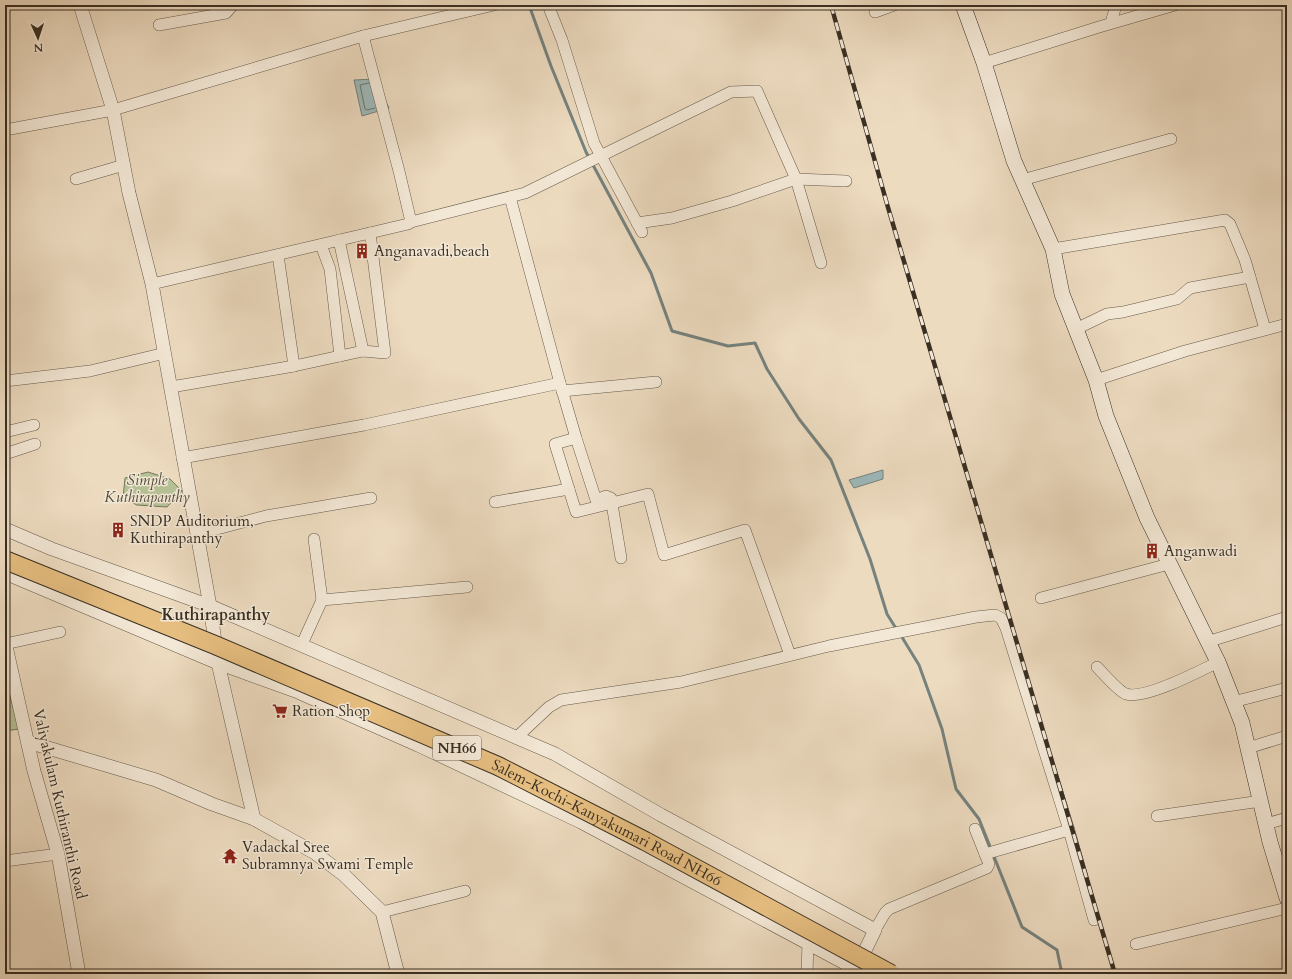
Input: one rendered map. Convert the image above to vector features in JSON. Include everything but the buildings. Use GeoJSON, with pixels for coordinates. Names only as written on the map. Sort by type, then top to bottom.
{"type":"FeatureCollection","features":[{"type":"Feature","properties":{"kind":"highway","name":"Salem-Kochi-Kanyakumari Road NH66"},"geometry":{"type":"LineString","coordinates":[[5,560],[215,645],[498,766],[666,852],[891,974]]}},
{"type":"Feature","properties":{"kind":"main road"},"geometry":{"type":"LineString","coordinates":[[962,5],[984,64],[1014,161],[1053,249],[1062,294],[1096,380],[1106,416],[1148,518],[1169,564],[1218,662],[1242,723],[1266,824],[1287,898]]}},
{"type":"Feature","properties":{"kind":"street"},"geometry":{"type":"LineString","coordinates":[[80,5],[113,110],[124,165],[152,284],[171,387],[182,458],[198,534],[218,662],[240,751],[254,819]]}},
{"type":"Feature","properties":{"kind":"street"},"geometry":{"type":"LineString","coordinates":[[159,25],[226,13],[233,5]]}},
{"type":"Feature","properties":{"kind":"street"},"geometry":{"type":"LineString","coordinates":[[5,130],[113,110],[293,58],[362,36],[494,5]]}},
{"type":"Feature","properties":{"kind":"street"},"geometry":{"type":"LineString","coordinates":[[548,5],[562,40],[594,143],[639,227],[725,204],[796,179],[846,181]]}},
{"type":"Feature","properties":{"kind":"street"},"geometry":{"type":"LineString","coordinates":[[875,12],[894,5]]}},
{"type":"Feature","properties":{"kind":"street"},"geometry":{"type":"LineString","coordinates":[[1111,23],[1116,5]]}},
{"type":"Feature","properties":{"kind":"street"},"geometry":{"type":"LineString","coordinates":[[984,64],[1111,23],[1175,5]]}},
{"type":"Feature","properties":{"kind":"street"},"geometry":{"type":"LineString","coordinates":[[362,36],[401,178],[410,222]]}},
{"type":"Feature","properties":{"kind":"street"},"geometry":{"type":"LineString","coordinates":[[152,284],[408,224],[410,222],[525,193],[731,92],[757,91],[796,179],[821,263]]}},
{"type":"Feature","properties":{"kind":"street"},"geometry":{"type":"LineString","coordinates":[[1022,180],[1171,139]]}},
{"type":"Feature","properties":{"kind":"street"},"geometry":{"type":"LineString","coordinates":[[76,179],[124,165]]}},
{"type":"Feature","properties":{"kind":"street"},"geometry":{"type":"LineString","coordinates":[[510,197],[561,387],[596,500],[609,497],[611,498],[621,558]]}},
{"type":"Feature","properties":{"kind":"street"},"geometry":{"type":"LineString","coordinates":[[1053,249],[1225,220],[1230,224],[1245,260],[1265,328]]}},
{"type":"Feature","properties":{"kind":"street"},"geometry":{"type":"LineString","coordinates":[[171,387],[294,366],[363,351],[385,353],[370,233]]}},
{"type":"Feature","properties":{"kind":"street"},"geometry":{"type":"LineString","coordinates":[[339,240],[363,351]]}},
{"type":"Feature","properties":{"kind":"street"},"geometry":{"type":"LineString","coordinates":[[321,245],[330,269],[340,356]]}},
{"type":"Feature","properties":{"kind":"street"},"geometry":{"type":"LineString","coordinates":[[278,254],[294,366]]}},
{"type":"Feature","properties":{"kind":"street"},"geometry":{"type":"LineString","coordinates":[[1076,329],[1107,314],[1123,312],[1177,299],[1190,288],[1250,277]]}},
{"type":"Feature","properties":{"kind":"street"},"geometry":{"type":"LineString","coordinates":[[1096,380],[1185,351],[1265,328],[1287,324]]}},
{"type":"Feature","properties":{"kind":"street"},"geometry":{"type":"LineString","coordinates":[[5,381],[90,371],[165,353]]}},
{"type":"Feature","properties":{"kind":"street"},"geometry":{"type":"LineString","coordinates":[[182,458],[561,387],[656,382]]}},
{"type":"Feature","properties":{"kind":"street"},"geometry":{"type":"LineString","coordinates":[[5,432],[34,425]]}},
{"type":"Feature","properties":{"kind":"street"},"geometry":{"type":"LineString","coordinates":[[576,438],[555,444],[576,512],[648,494],[664,555],[745,530],[790,655]]}},
{"type":"Feature","properties":{"kind":"street"},"geometry":{"type":"LineString","coordinates":[[5,454],[35,444]]}},
{"type":"Feature","properties":{"kind":"street"},"geometry":{"type":"LineString","coordinates":[[495,502],[569,488]]}},
{"type":"Feature","properties":{"kind":"street"},"geometry":{"type":"LineString","coordinates":[[198,534],[266,516],[371,498]]}},
{"type":"Feature","properties":{"kind":"street"},"geometry":{"type":"LineString","coordinates":[[5,529],[52,549],[210,606],[302,644],[555,754],[661,815],[875,930]]}},
{"type":"Feature","properties":{"kind":"street"},"geometry":{"type":"LineString","coordinates":[[302,644],[322,600],[314,539]]}},
{"type":"Feature","properties":{"kind":"street"},"geometry":{"type":"LineString","coordinates":[[1041,598],[1169,564]]}},
{"type":"Feature","properties":{"kind":"street"},"geometry":{"type":"LineString","coordinates":[[5,573],[218,662],[319,701],[418,745],[581,822],[808,942],[861,972],[875,930],[889,909],[987,868],[989,864],[975,829]]}},
{"type":"Feature","properties":{"kind":"street"},"geometry":{"type":"LineString","coordinates":[[322,600],[467,587]]}},
{"type":"Feature","properties":{"kind":"street"},"geometry":{"type":"LineString","coordinates":[[517,737],[549,707],[561,700],[675,683],[790,655],[906,630],[987,614],[995,615],[1000,618],[1006,628],[1069,830],[1094,920]]}},
{"type":"Feature","properties":{"kind":"street"},"geometry":{"type":"LineString","coordinates":[[1207,642],[1287,617]]}},
{"type":"Feature","properties":{"kind":"street"},"geometry":{"type":"LineString","coordinates":[[5,643],[60,632]]}},
{"type":"Feature","properties":{"kind":"street","name":"Valiyakulam Kuthiranthi Road"},"geometry":{"type":"LineString","coordinates":[[5,643],[34,771],[58,854],[79,974]]}},
{"type":"Feature","properties":{"kind":"street"},"geometry":{"type":"LineString","coordinates":[[1097,667],[1124,693],[1131,694],[1180,682],[1218,662]]}},
{"type":"Feature","properties":{"kind":"street"},"geometry":{"type":"LineString","coordinates":[[1233,702],[1287,688]]}},
{"type":"Feature","properties":{"kind":"street"},"geometry":{"type":"LineString","coordinates":[[1248,748],[1287,736]]}},
{"type":"Feature","properties":{"kind":"street"},"geometry":{"type":"LineString","coordinates":[[28,742],[156,780],[212,804],[254,819],[315,853],[344,875],[382,912],[398,974]]}},
{"type":"Feature","properties":{"kind":"street"},"geometry":{"type":"LineString","coordinates":[[1157,816],[1261,801]]}},
{"type":"Feature","properties":{"kind":"street"},"geometry":{"type":"LineString","coordinates":[[1266,824],[1287,818]]}},
{"type":"Feature","properties":{"kind":"street"},"geometry":{"type":"LineString","coordinates":[[985,854],[1069,830]]}},
{"type":"Feature","properties":{"kind":"street"},"geometry":{"type":"LineString","coordinates":[[5,861],[58,854]]}},
{"type":"Feature","properties":{"kind":"street"},"geometry":{"type":"LineString","coordinates":[[382,912],[465,891]]}},
{"type":"Feature","properties":{"kind":"street"},"geometry":{"type":"LineString","coordinates":[[1136,944],[1287,908]]}},
{"type":"Feature","properties":{"kind":"street"},"geometry":{"type":"LineString","coordinates":[[807,974],[808,942]]}},
{"type":"Feature","properties":{"kind":"green space","name":"Simple Kuthirapanthy"},"geometry":{"type":"Polygon","coordinates":[[[148,472],[170,479],[182,491],[167,507],[137,505],[123,498],[125,478],[148,472]]]}},
{"type":"Feature","properties":{"kind":"green space"},"geometry":{"type":"Polygon","coordinates":[[[5,678],[19,729],[5,731],[5,678]]]}},
{"type":"Feature","properties":{"kind":"water"},"geometry":{"type":"Polygon","coordinates":[[[375,79],[389,108],[362,116],[354,80],[375,79]]]}},
{"type":"Feature","properties":{"kind":"water"},"geometry":{"type":"Polygon","coordinates":[[[883,470],[883,479],[854,488],[849,480],[883,470]]]}},
{"type":"Feature","properties":{"kind":"waterway"},"geometry":{"type":"LineString","coordinates":[[529,5],[551,66],[586,152],[651,273],[672,331],[728,346],[755,343],[767,369],[799,419],[831,460],[870,559],[887,614],[897,630]]}},
{"type":"Feature","properties":{"kind":"waterway"},"geometry":{"type":"LineString","coordinates":[[900,634],[919,665],[942,729],[956,789],[979,819],[991,849]]}},
{"type":"Feature","properties":{"kind":"waterway"},"geometry":{"type":"LineString","coordinates":[[993,854],[1022,927],[1057,950],[1062,974]]}},
{"type":"Feature","properties":{"kind":"railway"},"geometry":{"type":"LineString","coordinates":[[831,5],[887,204],[1115,974]]}},
{"type":"Feature","properties":{"kind":"place","name":"Anganavadi,beach"},"geometry":{"type":"Point","coordinates":[362,251]}},
{"type":"Feature","properties":{"kind":"place","name":"SNDP Auditorium, Kuthirapanthy"},"geometry":{"type":"Point","coordinates":[118,530]}},
{"type":"Feature","properties":{"kind":"place","name":"Anganwadi"},"geometry":{"type":"Point","coordinates":[1152,551]}},
{"type":"Feature","properties":{"kind":"place","name":"Ration Shop"},"geometry":{"type":"Point","coordinates":[280,711]}},
{"type":"Feature","properties":{"kind":"place","name":"Vadackal Sree Subramnya Swami Temple"},"geometry":{"type":"Point","coordinates":[230,856]}},
{"type":"Feature","properties":{"kind":"district","name":"Kuthirapanthy"},"geometry":{"type":"Point","coordinates":[216,615]}}]}
